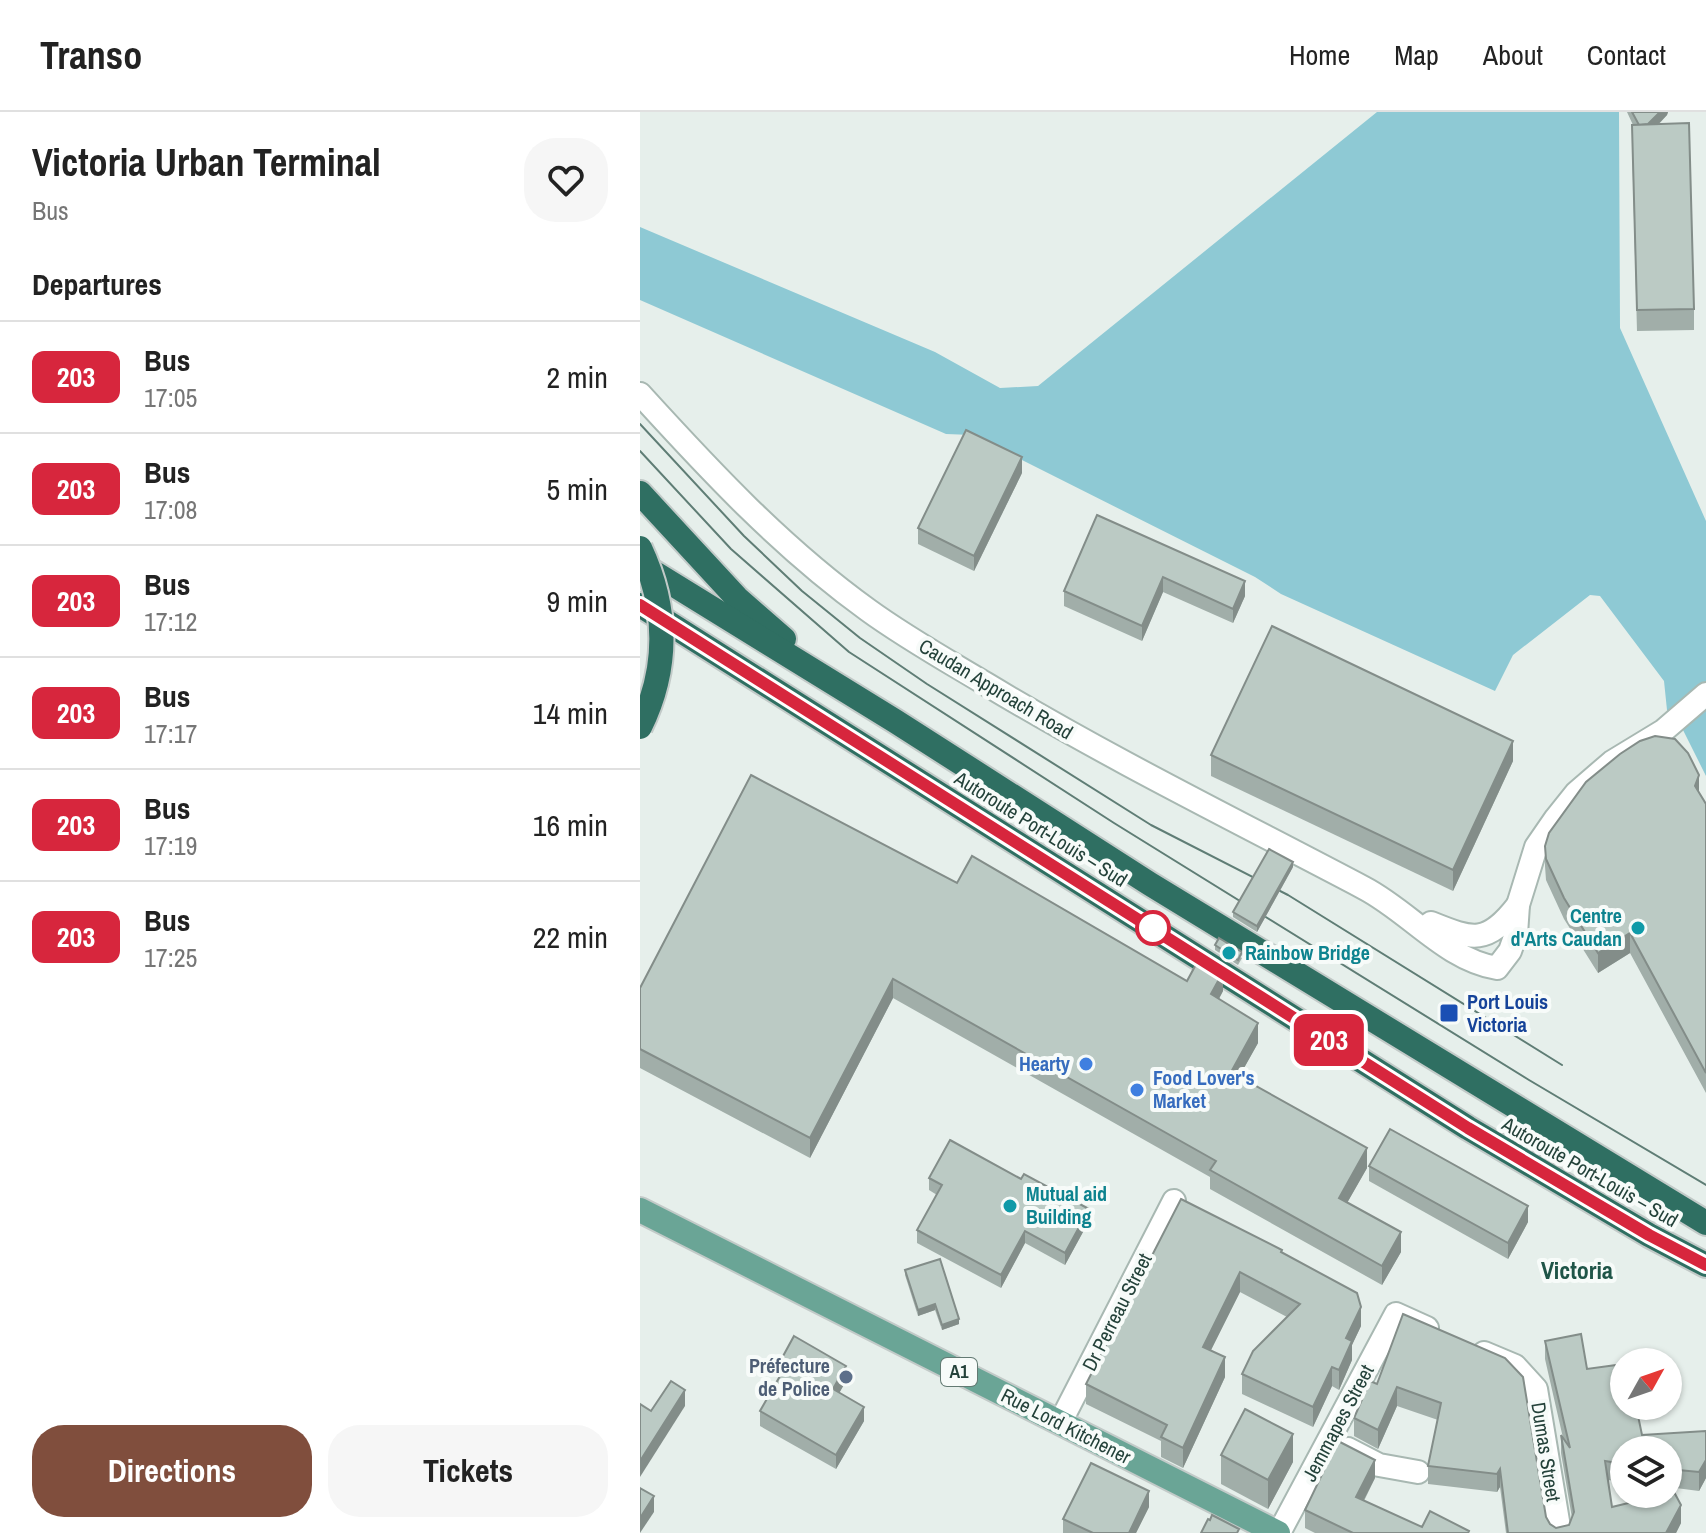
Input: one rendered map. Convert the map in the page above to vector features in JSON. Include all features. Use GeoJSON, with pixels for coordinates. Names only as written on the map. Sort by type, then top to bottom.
{"type":"FeatureCollection","features":[{"type":"Feature","properties":{"kind":"highway"},"geometry":{"type":"LineString","coordinates":[[640,493],[737,598],[838,687]]}},
{"type":"Feature","properties":{"kind":"highway"},"geometry":{"type":"LineString","coordinates":[[640,548],[657,591],[663,650],[654,693],[640,727]]}},
{"type":"Feature","properties":{"kind":"highway","name":"Autoroute Port-Louis – Sud"},"geometry":{"type":"LineString","coordinates":[[640,564],[1150,884],[1706,1223]]}},
{"type":"Feature","properties":{"kind":"highway","name":"Autoroute Port-Louis – Sud"},"geometry":{"type":"LineString","coordinates":[[640,605],[1468,1128],[1649,1235],[1706,1265]]}},
{"type":"Feature","properties":{"kind":"highway"},"geometry":{"type":"LineString","coordinates":[[640,621],[705,663],[807,710]]}},
{"type":"Feature","properties":{"kind":"main road","name":"Rue Lord Kitchener"},"geometry":{"type":"LineString","coordinates":[[640,1210],[1278,1533]]}},
{"type":"Feature","properties":{"kind":"street","name":"Caudan Approach Road"},"geometry":{"type":"LineString","coordinates":[[640,394],[758,520],[868,611],[1105,754],[1368,890],[1403,913]]}},
{"type":"Feature","properties":{"kind":"street"},"geometry":{"type":"LineString","coordinates":[[1403,913],[1461,957],[1497,968],[1510,951],[1516,934],[1518,905],[1540,839],[1576,793],[1612,762],[1672,723],[1706,694]]}},
{"type":"Feature","properties":{"kind":"street"},"geometry":{"type":"LineString","coordinates":[[1403,913],[1466,937],[1485,935],[1501,926],[1518,905]]}},
{"type":"Feature","properties":{"kind":"street","name":"Dr Perreau Street"},"geometry":{"type":"LineString","coordinates":[[1060,1423],[1174,1201]]}},
{"type":"Feature","properties":{"kind":"street","name":"Dumas Street"},"geometry":{"type":"LineString","coordinates":[[1396,1314],[1515,1366],[1536,1389],[1560,1533]]}},
{"type":"Feature","properties":{"kind":"street","name":"Jemmapes Street"},"geometry":{"type":"LineString","coordinates":[[1278,1533],[1396,1314]]}},
{"type":"Feature","properties":{"kind":"street"},"geometry":{"type":"LineString","coordinates":[[1329,1439],[1379,1465],[1418,1472]]}},
{"type":"Feature","properties":{"kind":"water"},"geometry":{"type":"Polygon","coordinates":[[[1377,112],[1619,112],[1620,328],[1706,521],[1706,776],[1683,730],[1667,710],[1664,681],[1600,596],[1590,595],[1513,655],[1495,691],[1281,594],[1255,577],[972,435],[946,434],[640,300],[640,227],[935,352],[1000,388],[1038,386],[1377,112]]]}},
{"type":"Feature","properties":{"kind":"building"},"geometry":{"type":"Polygon","coordinates":[[[1632,112],[1660,112],[1648,124],[1639,125],[1632,112]]]}},
{"type":"Feature","properties":{"kind":"building"},"geometry":{"type":"Polygon","coordinates":[[[1689,123],[1694,309],[1637,310],[1632,125],[1689,123]]]}},
{"type":"Feature","properties":{"kind":"building"},"geometry":{"type":"Polygon","coordinates":[[[966,430],[1022,457],[974,556],[918,528],[966,430]]]}},
{"type":"Feature","properties":{"kind":"building"},"geometry":{"type":"Polygon","coordinates":[[[1097,515],[1245,581],[1233,609],[1163,577],[1142,626],[1064,591],[1097,515]]]}},
{"type":"Feature","properties":{"kind":"building"},"geometry":{"type":"Polygon","coordinates":[[[1272,626],[1513,741],[1453,870],[1211,755],[1272,626]]]}},
{"type":"Feature","properties":{"kind":"building","name":"Centre d'Arts Caudan"},"geometry":{"type":"Polygon","coordinates":[[[1655,736],[1675,739],[1688,753],[1699,775],[1695,786],[1706,804],[1706,1073],[1630,933],[1598,953],[1564,898],[1546,859],[1545,846],[1549,833],[1586,782],[1620,754],[1640,741],[1655,736]]]}},
{"type":"Feature","properties":{"kind":"building"},"geometry":{"type":"Polygon","coordinates":[[[751,775],[957,883],[972,856],[1187,981],[1200,957],[1223,972],[1211,994],[1258,1023],[1231,1072],[1367,1148],[1339,1198],[1401,1232],[1382,1266],[1210,1170],[1216,1161],[893,979],[810,1138],[640,1049],[640,988],[751,775]]]}},
{"type":"Feature","properties":{"kind":"building"},"geometry":{"type":"Polygon","coordinates":[[[1269,849],[1293,862],[1257,926],[1233,912],[1269,849]]]}},
{"type":"Feature","properties":{"kind":"building"},"geometry":{"type":"Polygon","coordinates":[[[1219,938],[1242,952],[1238,960],[1215,945],[1219,938]]]}},
{"type":"Feature","properties":{"kind":"building"},"geometry":{"type":"Polygon","coordinates":[[[1390,1129],[1528,1206],[1508,1243],[1369,1166],[1390,1129]]]}},
{"type":"Feature","properties":{"kind":"building"},"geometry":{"type":"Polygon","coordinates":[[[950,1140],[1021,1179],[1024,1174],[1089,1209],[1065,1253],[1025,1231],[1001,1275],[917,1230],[942,1185],[929,1178],[950,1140]]]}},
{"type":"Feature","properties":{"kind":"building"},"geometry":{"type":"Polygon","coordinates":[[[1181,1199],[1282,1250],[1357,1293],[1361,1307],[1346,1338],[1352,1341],[1339,1370],[1332,1367],[1313,1407],[1242,1374],[1253,1351],[1300,1304],[1240,1272],[1203,1347],[1225,1357],[1183,1448],[1161,1437],[1167,1425],[1086,1384],[1181,1199]]]}},
{"type":"Feature","properties":{"kind":"building"},"geometry":{"type":"Polygon","coordinates":[[[940,1259],[959,1319],[942,1325],[935,1304],[918,1310],[905,1270],[940,1259]]]}},
{"type":"Feature","properties":{"kind":"building"},"geometry":{"type":"Polygon","coordinates":[[[1403,1314],[1505,1358],[1523,1377],[1546,1517],[1556,1528],[1569,1525],[1574,1512],[1561,1435],[1570,1448],[1545,1341],[1581,1334],[1587,1369],[1610,1366],[1610,1420],[1639,1420],[1642,1435],[1706,1431],[1706,1460],[1699,1472],[1682,1470],[1682,1436],[1610,1436],[1610,1462],[1605,1461],[1610,1508],[1679,1508],[1666,1533],[1508,1533],[1500,1469],[1497,1474],[1428,1466],[1441,1403],[1397,1387],[1378,1430],[1354,1418],[1370,1381],[1377,1384],[1403,1314]]]}},
{"type":"Feature","properties":{"kind":"building"},"geometry":{"type":"Polygon","coordinates":[[[794,1336],[846,1366],[833,1389],[864,1407],[836,1455],[760,1411],[788,1362],[782,1358],[794,1336]]]}},
{"type":"Feature","properties":{"kind":"building"},"geometry":{"type":"Polygon","coordinates":[[[671,1381],[685,1390],[640,1461],[640,1404],[651,1411],[671,1381]]]}},
{"type":"Feature","properties":{"kind":"building"},"geometry":{"type":"Polygon","coordinates":[[[1245,1409],[1293,1434],[1268,1480],[1221,1455],[1245,1409]]]}},
{"type":"Feature","properties":{"kind":"building"},"geometry":{"type":"Polygon","coordinates":[[[1338,1441],[1375,1460],[1356,1497],[1422,1527],[1430,1511],[1468,1533],[1353,1533],[1305,1510],[1338,1441]]]}},
{"type":"Feature","properties":{"kind":"building"},"geometry":{"type":"Polygon","coordinates":[[[1091,1463],[1149,1491],[1129,1533],[1093,1533],[1063,1519],[1091,1463]]]}},
{"type":"Feature","properties":{"kind":"building"},"geometry":{"type":"Polygon","coordinates":[[[640,1488],[654,1496],[640,1518],[640,1488]]]}},
{"type":"Feature","properties":{"kind":"building"},"geometry":{"type":"Polygon","coordinates":[[[1212,1515],[1239,1529],[1237,1533],[1201,1533],[1212,1515]]]}},
{"type":"Feature","properties":{"kind":"tram line"},"geometry":{"type":"LineString","coordinates":[[640,424],[744,536],[802,591],[860,638],[927,684],[1151,825],[1288,895],[1562,1065]]}},
{"type":"Feature","properties":{"kind":"tram line"},"geometry":{"type":"LineString","coordinates":[[640,451],[731,549],[849,652],[1114,823],[1529,1080],[1706,1185]]}},
{"type":"Feature","properties":{"kind":"bus line","name":"203"},"geometry":{"type":"LineString","coordinates":[[640,605],[1468,1128],[1649,1235],[1706,1265]]}},
{"type":"Feature","properties":{"kind":"place","name":"Centre d'Arts Caudan"},"geometry":{"type":"Point","coordinates":[1638,928]}},
{"type":"Feature","properties":{"kind":"place","name":"Rainbow Bridge"},"geometry":{"type":"Point","coordinates":[1229,953]}},
{"type":"Feature","properties":{"kind":"place","name":"Port Louis Victoria"},"geometry":{"type":"Point","coordinates":[1449,1013]}},
{"type":"Feature","properties":{"kind":"place","name":"Hearty"},"geometry":{"type":"Point","coordinates":[1086,1064]}},
{"type":"Feature","properties":{"kind":"place","name":"Food Lover's Market"},"geometry":{"type":"Point","coordinates":[1137,1090]}},
{"type":"Feature","properties":{"kind":"place","name":"Mutual aid Building"},"geometry":{"type":"Point","coordinates":[1010,1206]}},
{"type":"Feature","properties":{"kind":"place","name":"Préfecture de Police"},"geometry":{"type":"Point","coordinates":[846,1377]}},
{"type":"Feature","properties":{"kind":"district","name":"Victoria"},"geometry":{"type":"Point","coordinates":[1577,1271]}}]}
